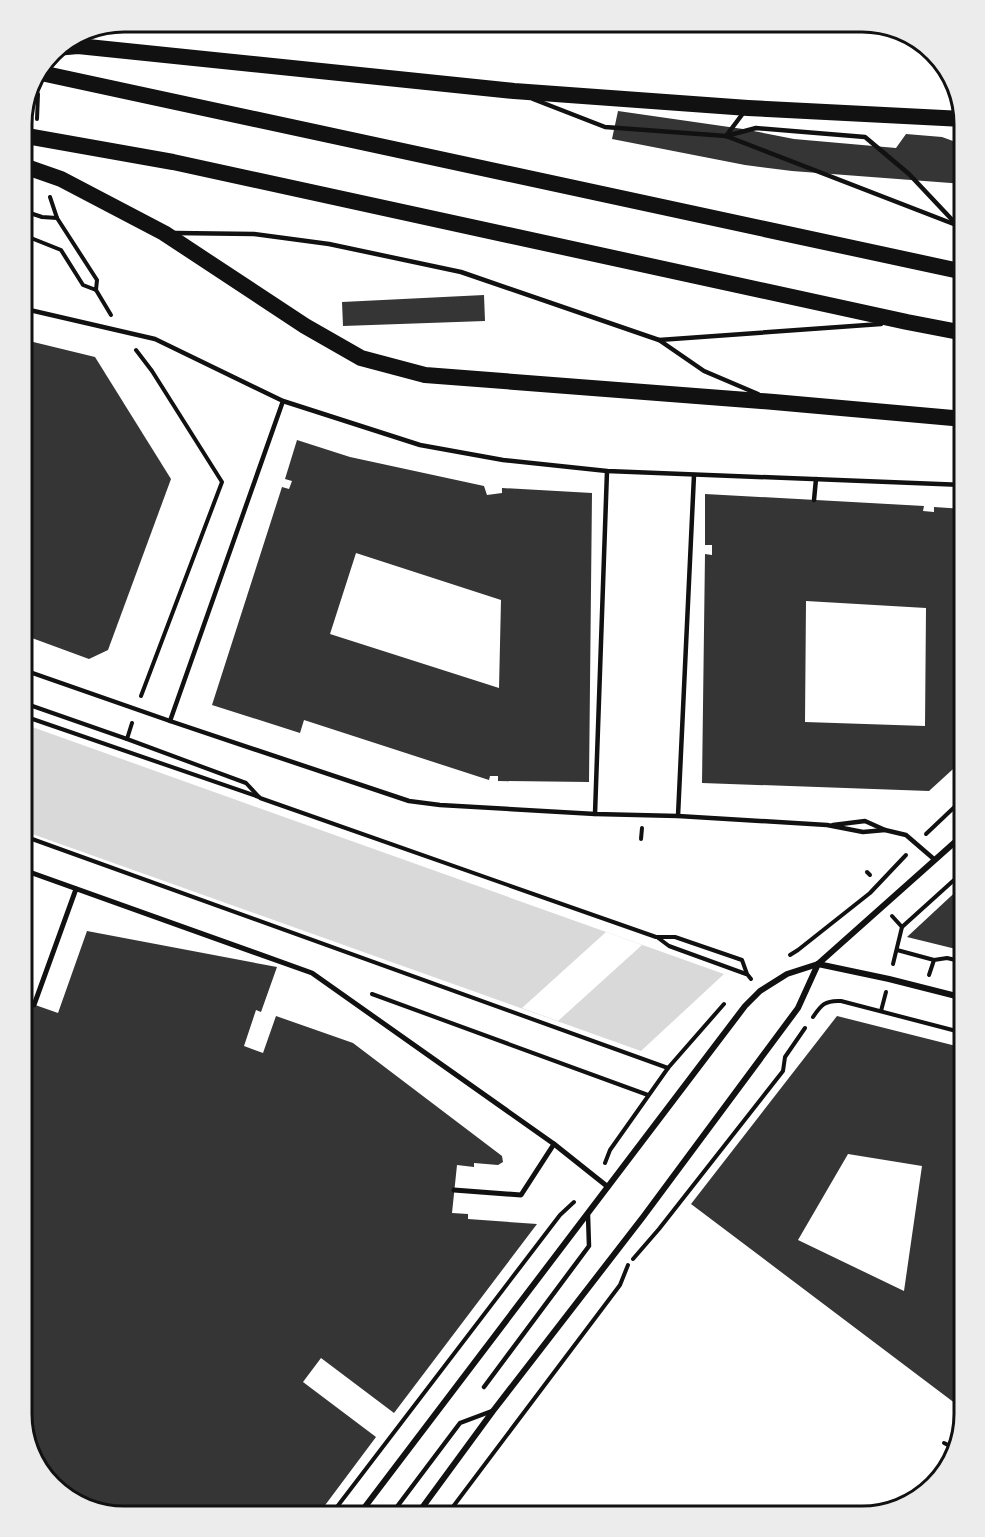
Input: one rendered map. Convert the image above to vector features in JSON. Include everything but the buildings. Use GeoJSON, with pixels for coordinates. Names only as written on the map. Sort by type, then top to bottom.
{"type":"FeatureCollection","features":[{"type":"Feature","properties":{"kind":"highway"},"geometry":{"type":"LineString","coordinates":[[73,46],[514,91],[748,108],[954,119]]}},
{"type":"Feature","properties":{"kind":"highway"},"geometry":{"type":"LineString","coordinates":[[46,74],[954,270]]}},
{"type":"Feature","properties":{"kind":"highway"},"geometry":{"type":"LineString","coordinates":[[32,137],[173,162],[954,331]]}},
{"type":"Feature","properties":{"kind":"highway"},"geometry":{"type":"LineString","coordinates":[[32,169],[61,179],[164,233],[305,326],[361,358],[425,375],[954,418]]}},
{"type":"Feature","properties":{"kind":"street"},"geometry":{"type":"LineString","coordinates":[[366,1505],[745,1006],[760,992],[787,974],[818,964],[954,843]]}},
{"type":"Feature","properties":{"kind":"street"},"geometry":{"type":"LineString","coordinates":[[32,873],[312,973],[554,1144],[608,1187]]}},
{"type":"Feature","properties":{"kind":"street"},"geometry":{"type":"LineString","coordinates":[[34,1005],[76,889]]}},
{"type":"Feature","properties":{"kind":"street"},"geometry":{"type":"LineString","coordinates":[[818,964],[954,995]]}},
{"type":"Feature","properties":{"kind":"street"},"geometry":{"type":"LineString","coordinates":[[424,1505],[798,1008],[818,964]]}},
{"type":"Feature","properties":{"kind":"street"},"geometry":{"type":"LineString","coordinates":[[454,1190],[521,1196],[554,1144]]}},
{"type":"Feature","properties":{"kind":"lane"},"geometry":{"type":"LineString","coordinates":[[514,91],[605,127],[726,136],[954,224]]}},
{"type":"Feature","properties":{"kind":"lane"},"geometry":{"type":"LineString","coordinates":[[726,136],[748,108]]}},
{"type":"Feature","properties":{"kind":"lane"},"geometry":{"type":"LineString","coordinates":[[726,136],[756,128],[865,137],[909,174],[954,220]]}},
{"type":"Feature","properties":{"kind":"lane"},"geometry":{"type":"LineString","coordinates":[[164,233],[254,234],[329,243],[461,272],[659,340],[704,371],[774,402]]}},
{"type":"Feature","properties":{"kind":"lane"},"geometry":{"type":"LineString","coordinates":[[32,311],[155,339],[283,401],[420,445],[503,460],[607,471],[954,484]]}},
{"type":"Feature","properties":{"kind":"lane"},"geometry":{"type":"LineString","coordinates":[[659,340],[907,322]]}},
{"type":"Feature","properties":{"kind":"lane"},"geometry":{"type":"LineString","coordinates":[[170,721],[283,401]]}},
{"type":"Feature","properties":{"kind":"lane"},"geometry":{"type":"LineString","coordinates":[[595,814],[607,471]]}},
{"type":"Feature","properties":{"kind":"lane"},"geometry":{"type":"LineString","coordinates":[[678,816],[694,475]]}},
{"type":"Feature","properties":{"kind":"lane"},"geometry":{"type":"LineString","coordinates":[[814,500],[816,479]]}},
{"type":"Feature","properties":{"kind":"lane"},"geometry":{"type":"LineString","coordinates":[[32,673],[409,801],[440,805],[595,814],[678,816],[827,825],[863,832],[885,830]]}},
{"type":"Feature","properties":{"kind":"lane"},"geometry":{"type":"LineString","coordinates":[[827,825],[865,821],[885,830],[906,835],[935,860]]}},
{"type":"Feature","properties":{"kind":"lane"},"geometry":{"type":"LineString","coordinates":[[483,1387],[589,1246],[588,1215]]}},
{"type":"Feature","properties":{"kind":"lane"},"geometry":{"type":"LineString","coordinates":[[398,1505],[460,1423],[493,1411]]}},
{"type":"Feature","properties":{"kind":"path"},"geometry":{"type":"LineString","coordinates":[[32,214],[57,218],[97,280],[96,290]]}},
{"type":"Feature","properties":{"kind":"path"},"geometry":{"type":"LineString","coordinates":[[32,238],[62,250],[83,285],[96,290],[122,331],[152,371],[222,482],[127,739]]}},
{"type":"Feature","properties":{"kind":"path"},"geometry":{"type":"LineString","coordinates":[[32,706],[246,783],[260,798]]}},
{"type":"Feature","properties":{"kind":"path"},"geometry":{"type":"LineString","coordinates":[[32,719],[656,937],[669,946],[747,974]]}},
{"type":"Feature","properties":{"kind":"path"},"geometry":{"type":"LineString","coordinates":[[930,830],[954,807]]}},
{"type":"Feature","properties":{"kind":"path"},"geometry":{"type":"LineString","coordinates":[[32,839],[668,1068]]}},
{"type":"Feature","properties":{"kind":"path"},"geometry":{"type":"LineString","coordinates":[[789,955],[870,893],[901,860]]}},
{"type":"Feature","properties":{"kind":"path"},"geometry":{"type":"LineString","coordinates":[[880,1011],[902,927],[954,880]]}},
{"type":"Feature","properties":{"kind":"path"},"geometry":{"type":"LineString","coordinates":[[656,937],[675,937],[742,960],[751,979]]}},
{"type":"Feature","properties":{"kind":"path"},"geometry":{"type":"LineString","coordinates":[[897,950],[934,960],[954,960]]}},
{"type":"Feature","properties":{"kind":"path"},"geometry":{"type":"LineString","coordinates":[[925,988],[934,960]]}},
{"type":"Feature","properties":{"kind":"path"},"geometry":{"type":"LineString","coordinates":[[746,982],[757,975]]}},
{"type":"Feature","properties":{"kind":"path"},"geometry":{"type":"LineString","coordinates":[[367,993],[648,1095]]}},
{"type":"Feature","properties":{"kind":"path"},"geometry":{"type":"LineString","coordinates":[[338,1505],[560,1215],[581,1196],[596,1177],[605,1164],[609,1150],[668,1068],[731,996]]}},
{"type":"Feature","properties":{"kind":"path"},"geometry":{"type":"LineString","coordinates":[[454,1505],[620,1285],[627,1267],[783,1071],[785,1057],[822,1005],[832,1000],[841,1001],[954,1030]]}},
{"type":"Feature","properties":{"kind":"shaded area"},"geometry":{"type":"Polygon","coordinates":[[[32,727],[724,974],[641,1051],[32,834],[32,727]]]}},
{"type":"Feature","properties":{"kind":"pier"},"geometry":{"type":"Polygon","coordinates":[[[606,932],[642,945],[558,1021],[522,1008],[606,932]]]}}]}
